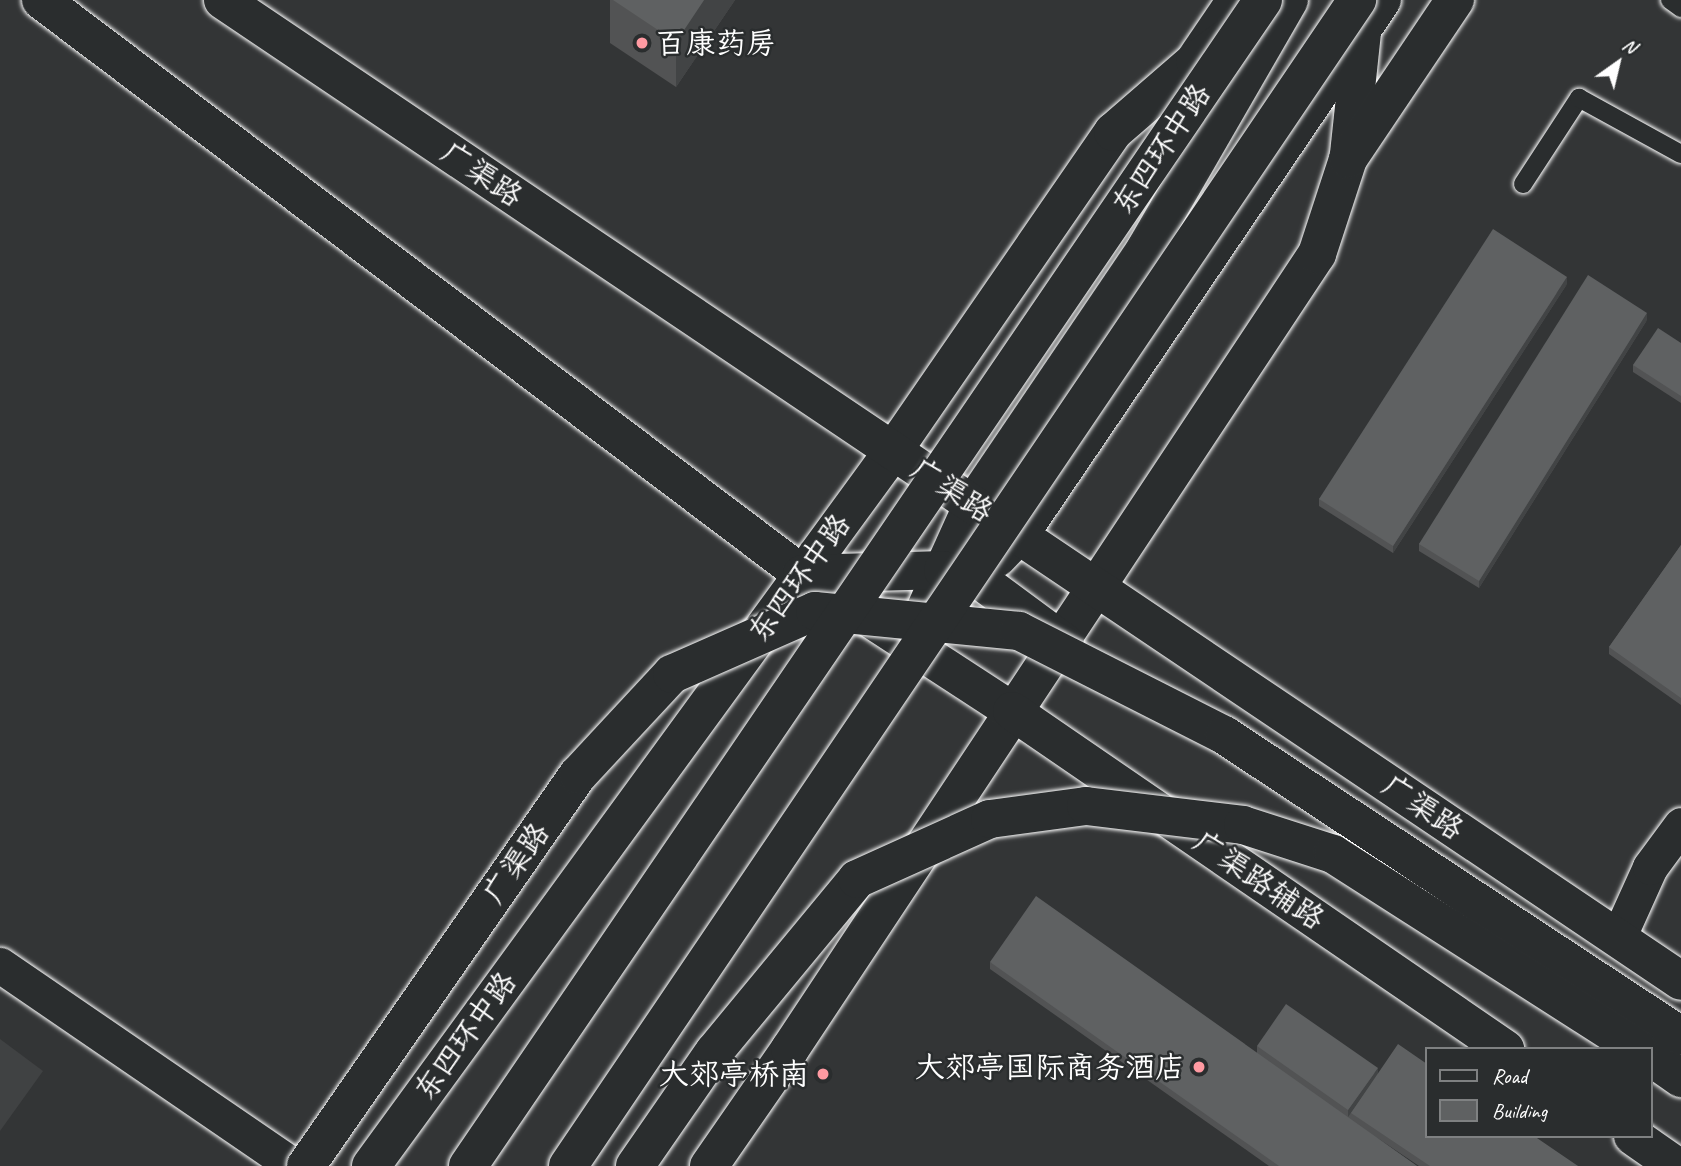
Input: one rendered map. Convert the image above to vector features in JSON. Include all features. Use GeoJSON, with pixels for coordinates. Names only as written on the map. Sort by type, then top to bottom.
{"type":"FeatureCollection","features":[{"type":"Feature","properties":{"kind":"main road"},"geometry":{"type":"LineString","coordinates":[[41,0],[802,574],[1012,711]]}},
{"type":"Feature","properties":{"kind":"main road","name":"广渠路"},"geometry":{"type":"LineString","coordinates":[[223,0],[1681,981]]}},
{"type":"Feature","properties":{"kind":"main road","name":"东四环中路"},"geometry":{"type":"LineString","coordinates":[[371,1166],[892,451],[1113,132],[1195,61],[1236,0]]}},
{"type":"Feature","properties":{"kind":"main road","name":"东四环中路"},"geometry":{"type":"LineString","coordinates":[[468,1166],[1263,0]]}},
{"type":"Feature","properties":{"kind":"main road"},"geometry":{"type":"LineString","coordinates":[[1195,61],[1278,0]]}},
{"type":"Feature","properties":{"kind":"main road","name":"东四环中路"},"geometry":{"type":"LineString","coordinates":[[960,574],[974,504],[1146,248],[1289,0]]}},
{"type":"Feature","properties":{"kind":"main road"},"geometry":{"type":"LineString","coordinates":[[1348,159],[1455,0]]}},
{"type":"Feature","properties":{"kind":"main road"},"geometry":{"type":"LineString","coordinates":[[709,1166],[790,1049],[1317,254],[1348,159],[1367,9]]}},
{"type":"Feature","properties":{"kind":"main road"},"geometry":{"type":"LineString","coordinates":[[568,1166],[1367,9]]}},
{"type":"Feature","properties":{"kind":"main road","name":"东四环中路"},"geometry":{"type":"LineString","coordinates":[[909,646],[960,574],[1020,534],[1193,280],[1367,9]]}},
{"type":"Feature","properties":{"kind":"main road"},"geometry":{"type":"LineString","coordinates":[[1146,248],[1193,280]]}},
{"type":"Feature","properties":{"kind":"main road"},"geometry":{"type":"LineString","coordinates":[[802,574],[960,574],[1513,935],[1573,955],[1618,938]]}},
{"type":"Feature","properties":{"kind":"main road","name":"广渠路"},"geometry":{"type":"LineString","coordinates":[[306,1166],[578,775],[672,674],[815,611],[1019,631],[1224,735],[1681,1036]]}},
{"type":"Feature","properties":{"kind":"main road","name":"广渠路辅路"},"geometry":{"type":"LineString","coordinates":[[1012,711],[1502,1047]]}},
{"type":"Feature","properties":{"kind":"main road"},"geometry":{"type":"LineString","coordinates":[[1251,765],[1349,803],[1419,805]]}},
{"type":"Feature","properties":{"kind":"main road"},"geometry":{"type":"LineString","coordinates":[[635,1166],[714,1052],[857,879],[990,819],[1086,806],[1243,825],[1333,854],[1635,1047]]}},
{"type":"Feature","properties":{"kind":"main road"},"geometry":{"type":"LineString","coordinates":[[1653,1059],[1681,1078]]}},
{"type":"Feature","properties":{"kind":"main road"},"geometry":{"type":"LineString","coordinates":[[1636,1138],[1676,1166]]}},
{"type":"Feature","properties":{"kind":"street"},"geometry":{"type":"LineString","coordinates":[[1618,938],[1650,867],[1681,825]]}},
{"type":"Feature","properties":{"kind":"street"},"geometry":{"type":"LineString","coordinates":[[0,965],[294,1166]]}},
{"type":"Feature","properties":{"kind":"lane"},"geometry":{"type":"LineString","coordinates":[[1670,0],[1681,8]]}},
{"type":"Feature","properties":{"kind":"lane"},"geometry":{"type":"LineString","coordinates":[[1523,184],[1579,98],[1681,153]]}},
{"type":"Feature","properties":{"kind":"shaded area"},"geometry":{"type":"Polygon","coordinates":[[[0,1039],[43,1071],[0,1131],[0,1039]]]}},
{"type":"Feature","properties":{"kind":"building"},"geometry":{"type":"Polygon","coordinates":[[[613,0],[704,0],[676,42],[613,0]]]}},
{"type":"Feature","properties":{"kind":"building"},"geometry":{"type":"Polygon","coordinates":[[[1493,229],[1567,277],[1393,546],[1319,499],[1493,229]]]}},
{"type":"Feature","properties":{"kind":"building"},"geometry":{"type":"Polygon","coordinates":[[[1588,275],[1647,313],[1479,581],[1419,544],[1588,275]]]}},
{"type":"Feature","properties":{"kind":"building"},"geometry":{"type":"Polygon","coordinates":[[[1658,328],[1681,343],[1681,396],[1633,365],[1658,328]]]}},
{"type":"Feature","properties":{"kind":"building"},"geometry":{"type":"Polygon","coordinates":[[[1681,545],[1681,698],[1609,647],[1681,545]]]}},
{"type":"Feature","properties":{"kind":"building","name":"大郊亭国际商务酒店"},"geometry":{"type":"Polygon","coordinates":[[[1036,896],[1417,1166],[1279,1166],[990,962],[1036,896]]]}},
{"type":"Feature","properties":{"kind":"building"},"geometry":{"type":"Polygon","coordinates":[[[1286,1004],[1378,1068],[1348,1110],[1257,1046],[1286,1004]]]}},
{"type":"Feature","properties":{"kind":"building"},"geometry":{"type":"Polygon","coordinates":[[[1398,1044],[1426,1063],[1426,1138],[1537,1138],[1578,1166],[1430,1166],[1351,1113],[1398,1044]]]}},
{"type":"Feature","properties":{"kind":"place","name":"百康药房"},"geometry":{"type":"Point","coordinates":[642,43]}},
{"type":"Feature","properties":{"kind":"place","name":"大郊亭国际商务酒店"},"geometry":{"type":"Point","coordinates":[1199,1067]}},
{"type":"Feature","properties":{"kind":"place","name":"大郊亭桥南"},"geometry":{"type":"Point","coordinates":[823,1074]}}]}
